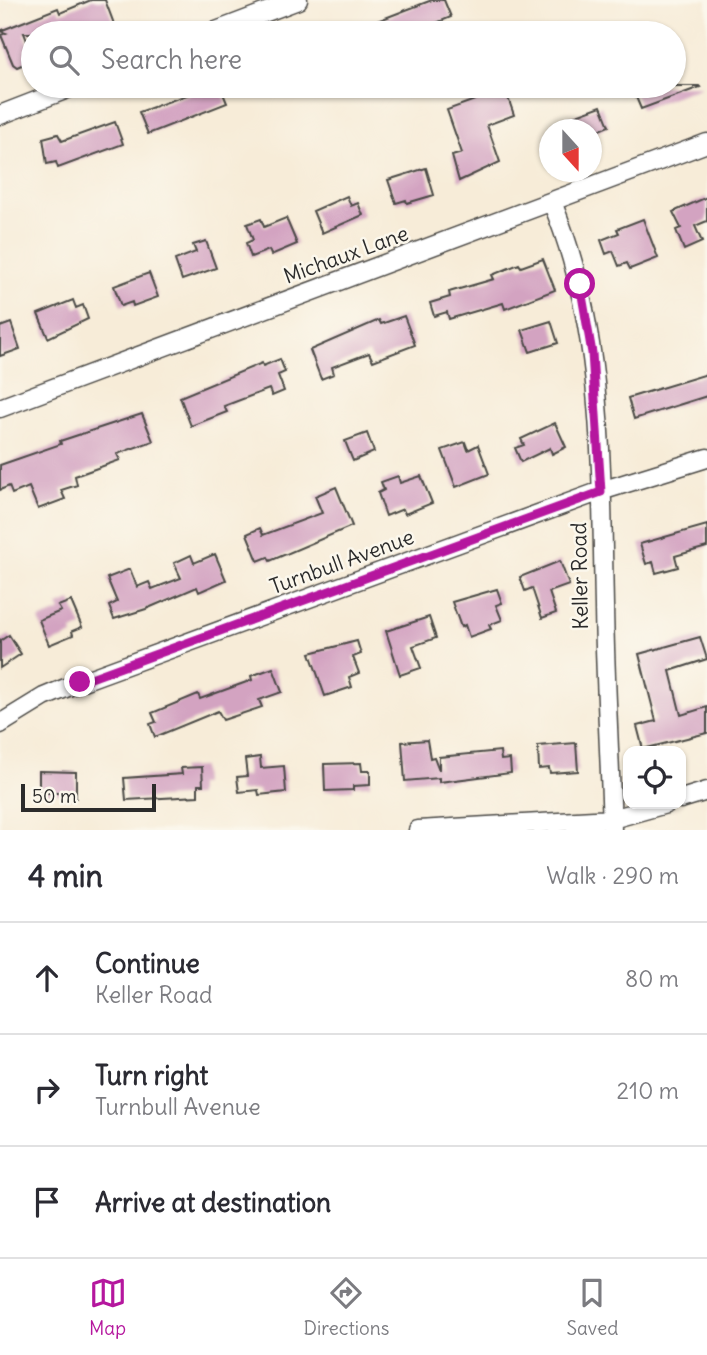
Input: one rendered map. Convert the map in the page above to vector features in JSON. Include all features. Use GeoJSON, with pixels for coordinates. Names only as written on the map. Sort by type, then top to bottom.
{"type":"FeatureCollection","features":[{"type":"Feature","properties":{"kind":"street"},"geometry":{"type":"LineString","coordinates":[[243,21],[298,0]]}},
{"type":"Feature","properties":{"kind":"street"},"geometry":{"type":"LineString","coordinates":[[0,115],[44,98]]}},
{"type":"Feature","properties":{"kind":"street","name":"Michaux Lane"},"geometry":{"type":"LineString","coordinates":[[0,408],[707,143]]}},
{"type":"Feature","properties":{"kind":"street","name":"Keller Road"},"geometry":{"type":"LineString","coordinates":[[552,202],[580,284],[592,353],[601,492],[612,824]]}},
{"type":"Feature","properties":{"kind":"street","name":"Turnbull Avenue"},"geometry":{"type":"LineString","coordinates":[[0,724],[44,697],[80,682],[601,492],[707,458]]}},
{"type":"Feature","properties":{"kind":"street"},"geometry":{"type":"LineString","coordinates":[[686,797],[707,791]]}},
{"type":"Feature","properties":{"kind":"street"},"geometry":{"type":"LineString","coordinates":[[418,830],[612,824],[652,809]]}},
{"type":"Feature","properties":{"kind":"building"},"geometry":{"type":"Polygon","coordinates":[[[91,0],[105,0],[113,21],[25,21],[58,8],[60,13],[91,0]]]}},
{"type":"Feature","properties":{"kind":"building"},"geometry":{"type":"Polygon","coordinates":[[[432,0],[444,0],[451,17],[441,21],[377,21],[432,0]]]}},
{"type":"Feature","properties":{"kind":"building"},"geometry":{"type":"Polygon","coordinates":[[[21,23],[21,65],[17,67],[13,64],[1,35],[6,33],[0,31],[21,23]]]}},
{"type":"Feature","properties":{"kind":"building"},"geometry":{"type":"Polygon","coordinates":[[[686,86],[700,87],[686,92],[686,86]]]}},
{"type":"Feature","properties":{"kind":"building"},"geometry":{"type":"Polygon","coordinates":[[[178,98],[225,98],[227,103],[148,134],[139,112],[178,98]]]}},
{"type":"Feature","properties":{"kind":"building"},"geometry":{"type":"Polygon","coordinates":[[[480,98],[508,98],[514,115],[487,125],[500,162],[459,181],[452,156],[462,153],[447,110],[480,98]]]}},
{"type":"Feature","properties":{"kind":"building"},"geometry":{"type":"Polygon","coordinates":[[[636,98],[670,98],[641,109],[636,98]]]}},
{"type":"Feature","properties":{"kind":"building"},"geometry":{"type":"Polygon","coordinates":[[[601,106],[609,126],[602,129],[602,119],[568,118],[601,106]]]}},
{"type":"Feature","properties":{"kind":"building"},"geometry":{"type":"Polygon","coordinates":[[[115,122],[123,144],[58,168],[56,162],[47,164],[43,138],[58,134],[62,141],[115,122]]]}},
{"type":"Feature","properties":{"kind":"building"},"geometry":{"type":"Polygon","coordinates":[[[426,168],[434,195],[407,203],[406,200],[396,203],[388,180],[426,168]]]}},
{"type":"Feature","properties":{"kind":"building"},"geometry":{"type":"Polygon","coordinates":[[[347,196],[351,206],[358,203],[363,215],[322,233],[313,211],[347,196]]]}},
{"type":"Feature","properties":{"kind":"building"},"geometry":{"type":"Polygon","coordinates":[[[707,197],[707,221],[695,226],[702,242],[684,250],[676,230],[681,228],[673,212],[707,197]]]}},
{"type":"Feature","properties":{"kind":"building"},"geometry":{"type":"Polygon","coordinates":[[[286,218],[297,244],[271,255],[269,250],[251,257],[246,243],[253,240],[247,224],[261,219],[264,227],[286,218]]]}},
{"type":"Feature","properties":{"kind":"building"},"geometry":{"type":"Polygon","coordinates":[[[643,219],[658,258],[630,269],[627,263],[619,266],[613,251],[606,254],[601,240],[619,233],[617,229],[643,219]]]}},
{"type":"Feature","properties":{"kind":"building"},"geometry":{"type":"Polygon","coordinates":[[[206,241],[216,268],[182,280],[175,260],[196,252],[193,245],[206,241]]]}},
{"type":"Feature","properties":{"kind":"building"},"geometry":{"type":"Polygon","coordinates":[[[543,259],[555,290],[505,309],[503,303],[449,319],[447,312],[434,316],[430,303],[450,297],[449,292],[494,279],[492,275],[519,264],[521,267],[543,259]]]}},
{"type":"Feature","properties":{"kind":"building"},"geometry":{"type":"Polygon","coordinates":[[[149,273],[158,297],[133,306],[132,302],[121,306],[114,286],[149,273]]]}},
{"type":"Feature","properties":{"kind":"building"},"geometry":{"type":"Polygon","coordinates":[[[73,300],[76,308],[83,305],[88,319],[48,338],[38,314],[73,300]]]}},
{"type":"Feature","properties":{"kind":"building"},"geometry":{"type":"Polygon","coordinates":[[[404,316],[415,345],[373,361],[369,353],[332,367],[334,374],[321,379],[310,350],[379,320],[381,324],[404,316]]]}},
{"type":"Feature","properties":{"kind":"building"},"geometry":{"type":"Polygon","coordinates":[[[551,321],[558,343],[530,352],[522,330],[551,321]]]}},
{"type":"Feature","properties":{"kind":"building"},"geometry":{"type":"Polygon","coordinates":[[[11,323],[20,349],[0,356],[0,327],[11,323]]]}},
{"type":"Feature","properties":{"kind":"building"},"geometry":{"type":"Polygon","coordinates":[[[280,359],[285,372],[278,375],[284,391],[272,396],[269,389],[224,406],[227,412],[191,426],[180,397],[262,363],[263,366],[280,359]]]}},
{"type":"Feature","properties":{"kind":"building"},"geometry":{"type":"Polygon","coordinates":[[[707,374],[707,396],[634,419],[628,398],[707,374]]]}},
{"type":"Feature","properties":{"kind":"building"},"geometry":{"type":"Polygon","coordinates":[[[142,414],[153,441],[117,454],[120,460],[75,476],[77,485],[61,490],[65,499],[38,509],[29,487],[12,494],[9,486],[0,490],[0,465],[61,444],[60,441],[142,414]]]}},
{"type":"Feature","properties":{"kind":"building"},"geometry":{"type":"Polygon","coordinates":[[[555,423],[566,447],[552,454],[550,448],[521,462],[515,448],[524,445],[521,439],[555,423]]]}},
{"type":"Feature","properties":{"kind":"building"},"geometry":{"type":"Polygon","coordinates":[[[367,433],[374,452],[353,461],[345,441],[367,433]]]}},
{"type":"Feature","properties":{"kind":"building"},"geometry":{"type":"Polygon","coordinates":[[[465,442],[468,450],[478,445],[489,474],[456,487],[442,450],[465,442]]]}},
{"type":"Feature","properties":{"kind":"building"},"geometry":{"type":"Polygon","coordinates":[[[398,476],[400,483],[421,476],[432,503],[405,514],[403,509],[386,516],[378,493],[384,490],[381,482],[398,476]]]}},
{"type":"Feature","properties":{"kind":"building"},"geometry":{"type":"Polygon","coordinates":[[[336,487],[352,526],[270,561],[268,557],[258,561],[247,534],[260,528],[263,535],[322,513],[315,496],[336,487]]]}},
{"type":"Feature","properties":{"kind":"building"},"geometry":{"type":"Polygon","coordinates":[[[707,525],[707,547],[675,556],[678,567],[656,573],[653,562],[646,564],[640,544],[707,525]]]}},
{"type":"Feature","properties":{"kind":"building"},"geometry":{"type":"Polygon","coordinates":[[[215,554],[226,580],[199,592],[197,587],[146,609],[114,619],[109,606],[117,602],[107,578],[130,569],[137,587],[149,582],[152,589],[181,578],[174,563],[191,555],[194,563],[215,554]]]}},
{"type":"Feature","properties":{"kind":"building"},"geometry":{"type":"Polygon","coordinates":[[[560,561],[569,585],[549,592],[556,613],[542,618],[532,588],[525,591],[520,577],[560,561]]]}},
{"type":"Feature","properties":{"kind":"building"},"geometry":{"type":"Polygon","coordinates":[[[497,589],[502,603],[496,605],[502,620],[489,625],[491,629],[469,637],[465,625],[461,627],[452,602],[497,589]]]}},
{"type":"Feature","properties":{"kind":"building"},"geometry":{"type":"Polygon","coordinates":[[[71,601],[82,627],[72,631],[73,635],[49,645],[39,620],[61,611],[58,606],[71,601]]]}},
{"type":"Feature","properties":{"kind":"building"},"geometry":{"type":"Polygon","coordinates":[[[429,617],[436,638],[413,646],[421,668],[400,675],[386,631],[429,617]]]}},
{"type":"Feature","properties":{"kind":"building"},"geometry":{"type":"Polygon","coordinates":[[[9,635],[21,654],[0,668],[0,641],[9,635]]]}},
{"type":"Feature","properties":{"kind":"building"},"geometry":{"type":"Polygon","coordinates":[[[700,637],[707,659],[670,671],[681,715],[707,707],[707,733],[655,746],[642,746],[637,726],[656,721],[639,654],[700,637]]]}},
{"type":"Feature","properties":{"kind":"building"},"geometry":{"type":"Polygon","coordinates":[[[357,641],[361,654],[353,657],[359,673],[349,677],[352,687],[325,696],[310,653],[357,641]]]}},
{"type":"Feature","properties":{"kind":"building"},"geometry":{"type":"Polygon","coordinates":[[[273,668],[282,692],[259,700],[262,707],[223,720],[218,711],[155,737],[150,724],[156,722],[152,713],[198,694],[200,699],[252,680],[251,676],[273,668]]]}},
{"type":"Feature","properties":{"kind":"building"},"geometry":{"type":"Polygon","coordinates":[[[427,740],[430,758],[434,757],[439,770],[439,757],[500,751],[501,760],[510,759],[511,773],[439,782],[439,778],[405,781],[402,742],[427,740]]]}},
{"type":"Feature","properties":{"kind":"building"},"geometry":{"type":"Polygon","coordinates":[[[576,743],[578,771],[550,773],[549,768],[539,769],[538,746],[576,743]]]}},
{"type":"Feature","properties":{"kind":"building"},"geometry":{"type":"Polygon","coordinates":[[[260,757],[261,768],[284,766],[286,792],[259,795],[258,790],[239,792],[237,777],[247,776],[245,759],[260,757]]]}},
{"type":"Feature","properties":{"kind":"building"},"geometry":{"type":"Polygon","coordinates":[[[361,763],[362,771],[370,771],[370,785],[353,786],[353,790],[325,791],[324,764],[361,763]]]}},
{"type":"Feature","properties":{"kind":"building"},"geometry":{"type":"Polygon","coordinates":[[[202,767],[203,785],[198,785],[198,796],[126,800],[124,778],[182,774],[181,768],[202,767]]]}},
{"type":"Feature","properties":{"kind":"building"},"geometry":{"type":"Polygon","coordinates":[[[39,771],[76,772],[76,798],[61,798],[61,793],[39,793],[39,771]]]}},
{"type":"Feature","properties":{"kind":"route"},"geometry":{"type":"LineString","coordinates":[[80,682],[601,492],[592,353],[580,284]]}}]}
